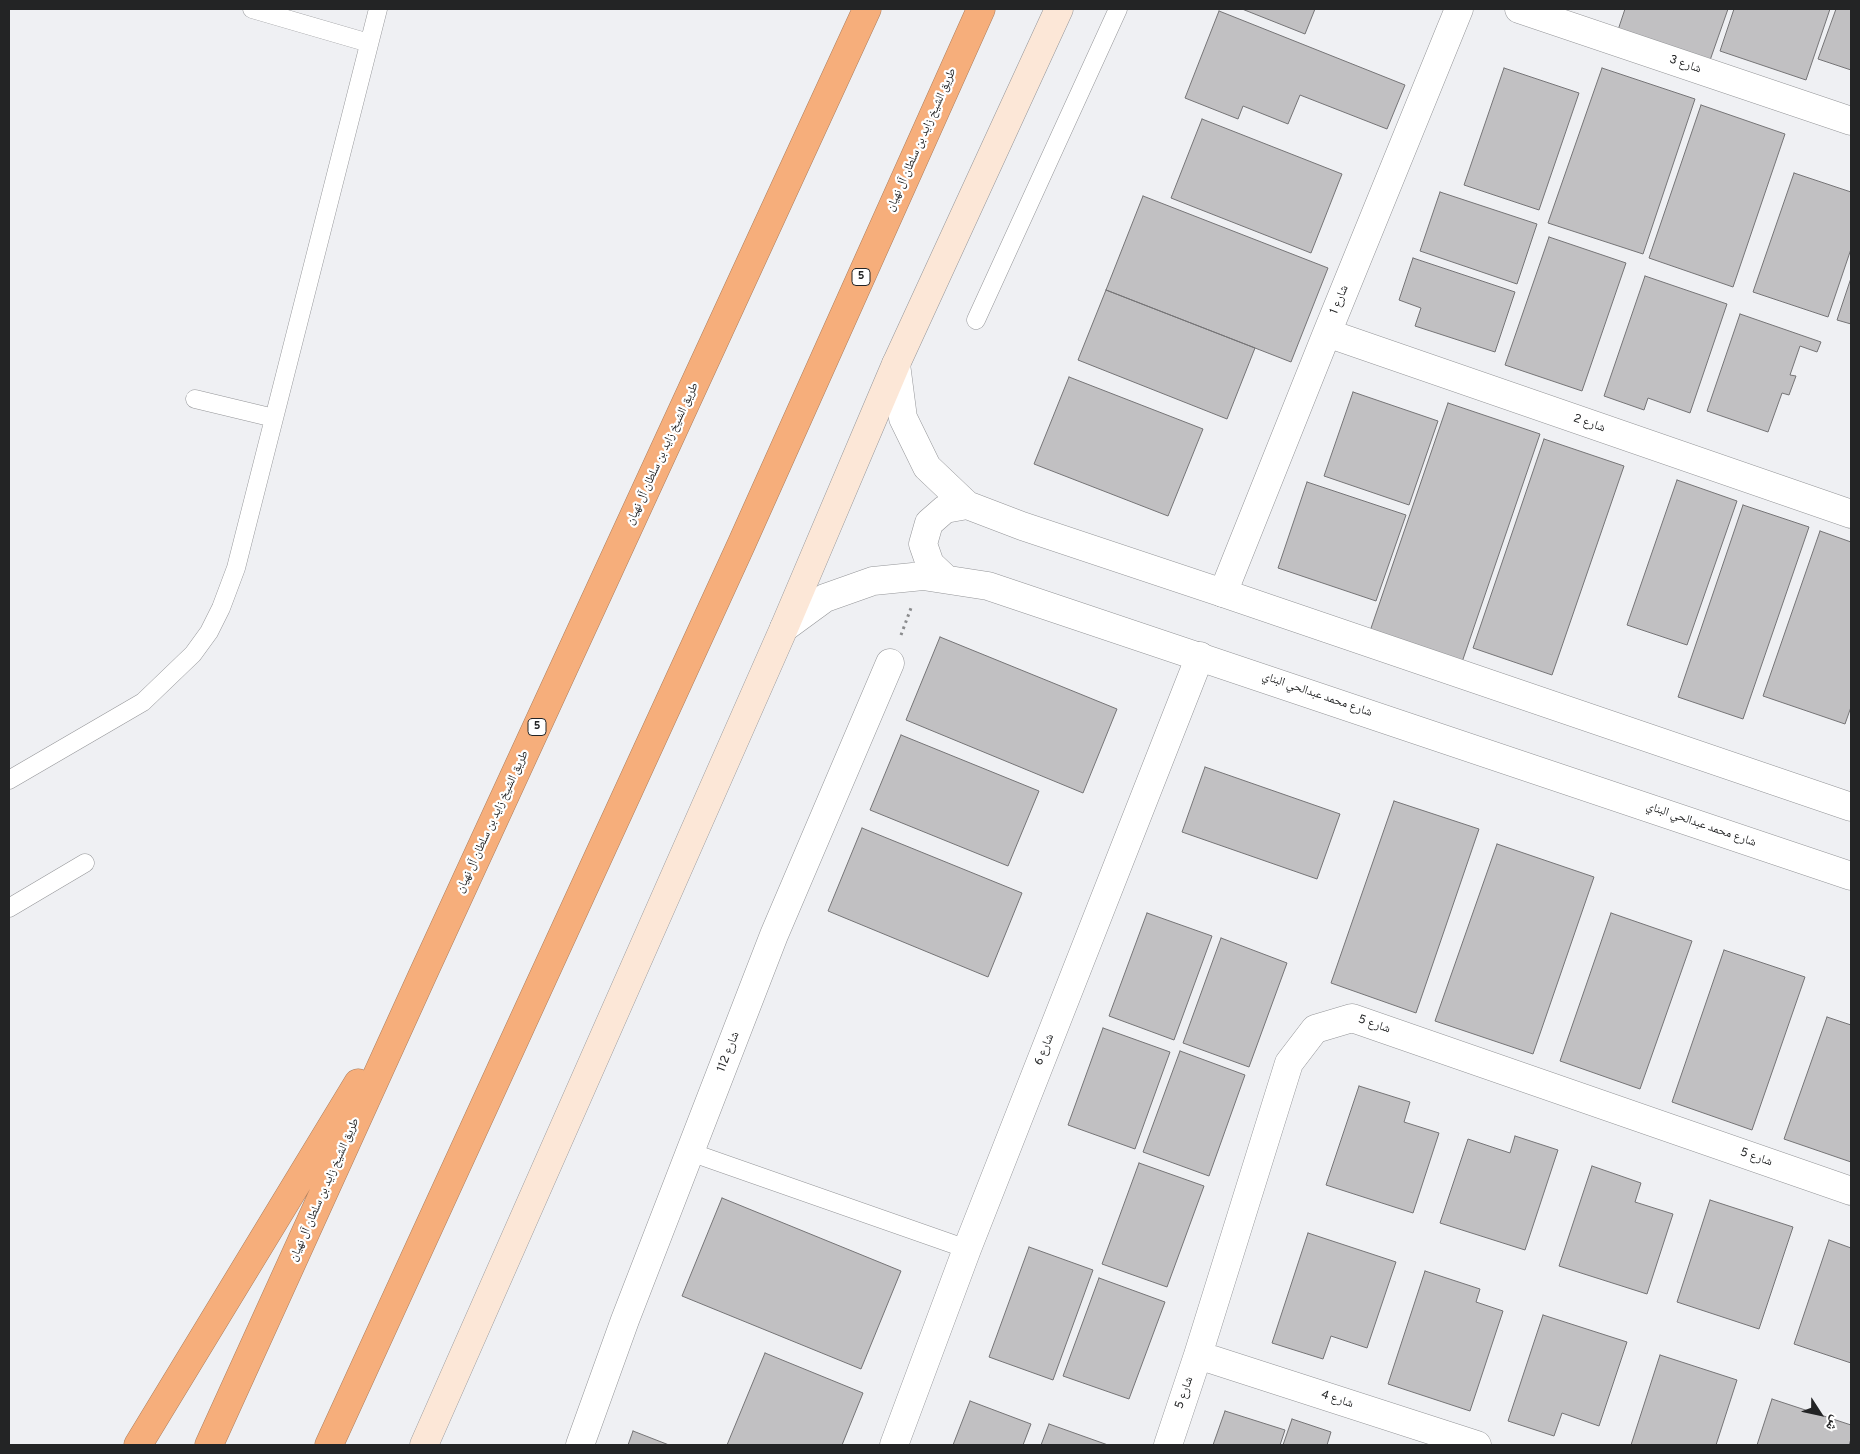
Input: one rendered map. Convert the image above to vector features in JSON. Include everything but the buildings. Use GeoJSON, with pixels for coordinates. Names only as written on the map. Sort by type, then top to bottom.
{"type":"FeatureCollection","features":[{"type":"Feature","properties":{"kind":"highway","name":"طريق الشيخ زايد بن سلطان آل نهيان"},"geometry":{"type":"LineString","coordinates":[[209,1445],[423,974],[867,9]]}},
{"type":"Feature","properties":{"kind":"highway","name":"طريق الشيخ زايد بن سلطان آل نهيان"},"geometry":{"type":"LineString","coordinates":[[329,1445],[728,572],[981,9]]}},
{"type":"Feature","properties":{"kind":"highway"},"geometry":{"type":"LineString","coordinates":[[138,1445],[423,974]]}},
{"type":"Feature","properties":{"kind":"main road"},"geometry":{"type":"LineString","coordinates":[[424,1445],[784,628],[896,364],[1059,9]]}},
{"type":"Feature","properties":{"kind":"street","name":"شارع 1"},"geometry":{"type":"LineString","coordinates":[[1223,593],[1326,333],[1459,9]]}},
{"type":"Feature","properties":{"kind":"street","name":"شارع 3"},"geometry":{"type":"LineString","coordinates":[[1519,9],[1851,121]]}},
{"type":"Feature","properties":{"kind":"street","name":"شارع 2"},"geometry":{"type":"LineString","coordinates":[[1326,333],[1851,514]]}},
{"type":"Feature","properties":{"kind":"street"},"geometry":{"type":"LineString","coordinates":[[896,364],[903,418],[927,467],[967,505],[1031,529],[1851,807]]}},
{"type":"Feature","properties":{"kind":"street"},"geometry":{"type":"LineString","coordinates":[[935,578],[923,544],[929,524],[945,509],[967,505]]}},
{"type":"Feature","properties":{"kind":"street","name":"شارع محمد عبدالحي البناي"},"geometry":{"type":"LineString","coordinates":[[784,628],[825,598],[873,581],[935,578],[988,586],[1851,876]]}},
{"type":"Feature","properties":{"kind":"street","name":"شارع 6"},"geometry":{"type":"LineString","coordinates":[[894,1445],[967,1249],[1200,656]]}},
{"type":"Feature","properties":{"kind":"street","name":"شارع 112"},"geometry":{"type":"LineString","coordinates":[[580,1445],[625,1320],[774,935],[890,663]]}},
{"type":"Feature","properties":{"kind":"street","name":"شارع 5"},"geometry":{"type":"LineString","coordinates":[[1168,1445],[1289,1063],[1315,1029],[1352,1018],[1851,1191]]}},
{"type":"Feature","properties":{"kind":"street","name":"شارع 4"},"geometry":{"type":"LineString","coordinates":[[1198,1355],[1476,1445]]}},
{"type":"Feature","properties":{"kind":"lane"},"geometry":{"type":"LineString","coordinates":[[252,9],[370,43]]}},
{"type":"Feature","properties":{"kind":"lane"},"geometry":{"type":"LineString","coordinates":[[9,780],[142,702],[170,677],[198,647],[209,632],[221,608],[236,568],[378,9]]}},
{"type":"Feature","properties":{"kind":"lane"},"geometry":{"type":"LineString","coordinates":[[976,320],[1118,9]]}},
{"type":"Feature","properties":{"kind":"lane"},"geometry":{"type":"LineString","coordinates":[[195,400],[274,418]]}},
{"type":"Feature","properties":{"kind":"lane"},"geometry":{"type":"LineString","coordinates":[[9,908],[85,863]]}},
{"type":"Feature","properties":{"kind":"lane"},"geometry":{"type":"LineString","coordinates":[[690,1152],[967,1249]]}},
{"type":"Feature","properties":{"kind":"path"},"geometry":{"type":"LineString","coordinates":[[890,663],[935,578]]}}]}
